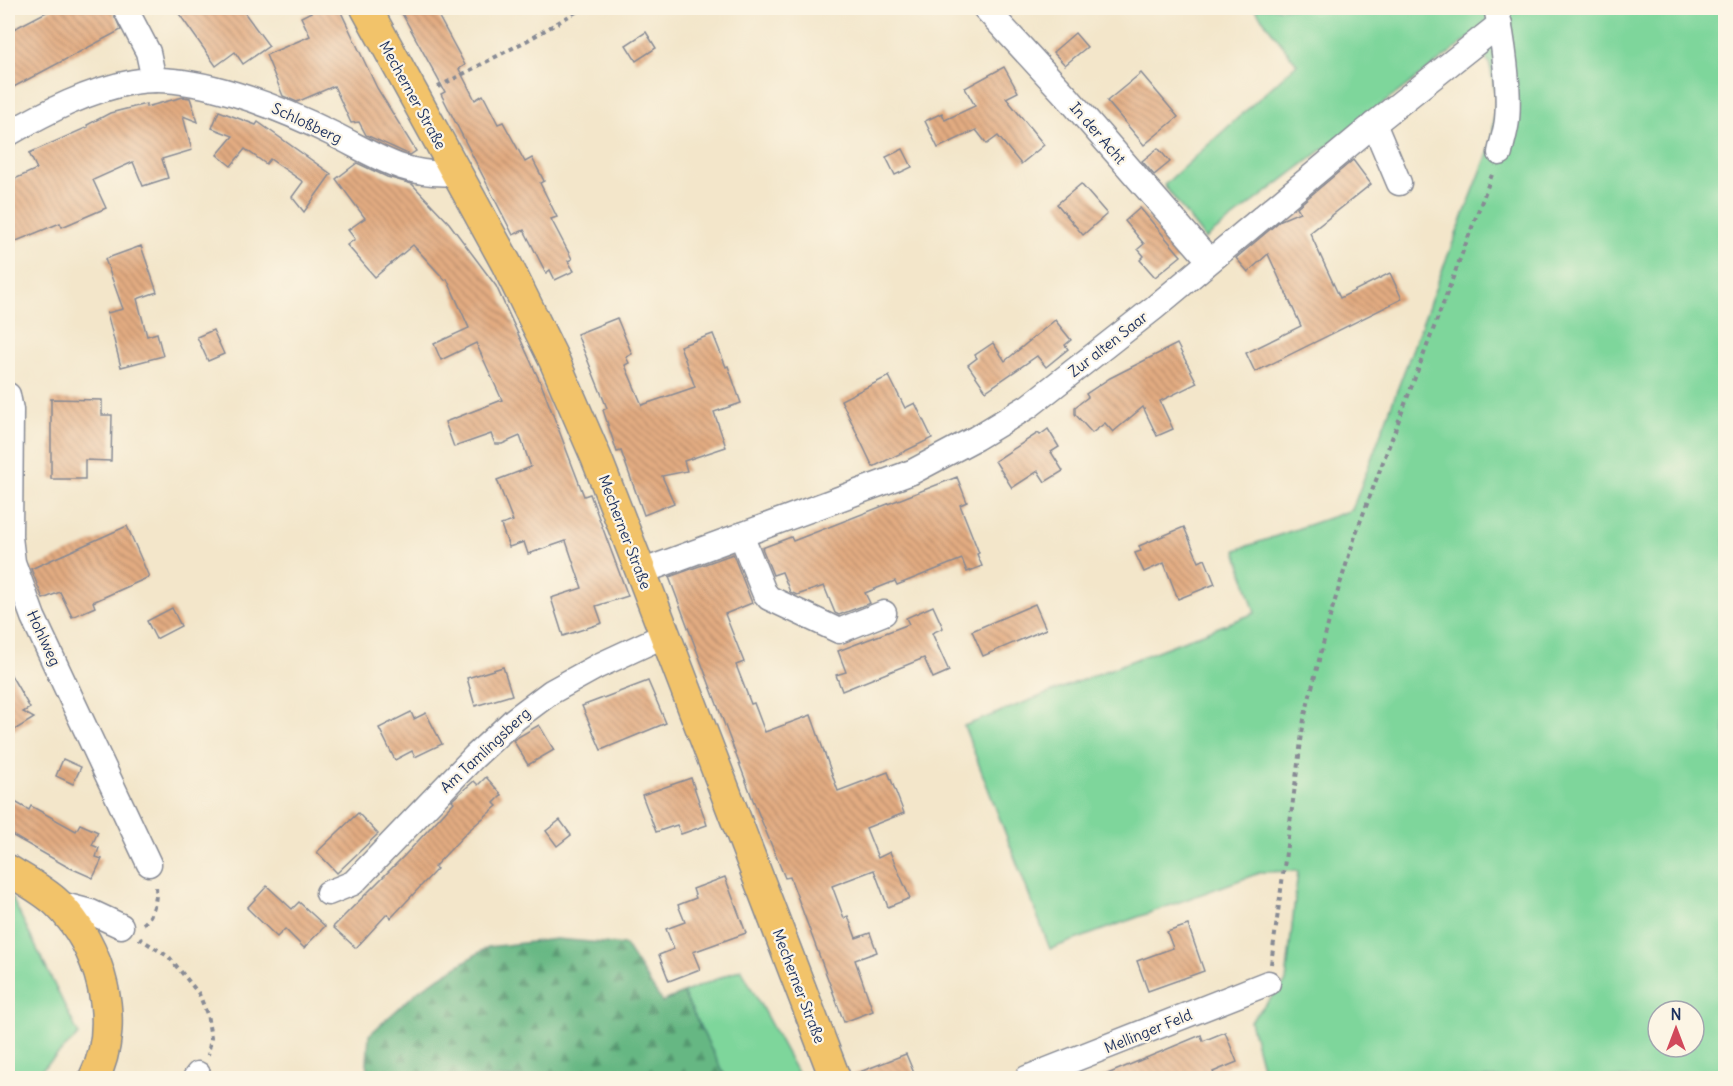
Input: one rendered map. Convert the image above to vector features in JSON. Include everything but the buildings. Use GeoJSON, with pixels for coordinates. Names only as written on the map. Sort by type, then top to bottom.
{"type":"FeatureCollection","features":[{"type":"Feature","properties":{"kind":"main road","name":"Mecherner Straße"},"geometry":{"type":"LineString","coordinates":[[366,8],[506,263],[554,360],[596,457],[835,1078]]}},
{"type":"Feature","properties":{"kind":"main road"},"geometry":{"type":"LineString","coordinates":[[8,870],[57,903],[74,922],[98,970],[104,995],[106,1023],[104,1047],[94,1078]]}},
{"type":"Feature","properties":{"kind":"street"},"geometry":{"type":"LineString","coordinates":[[125,8],[148,52],[154,80]]}},
{"type":"Feature","properties":{"kind":"street","name":"In der Acht"},"geometry":{"type":"LineString","coordinates":[[985,8],[1070,100],[1209,260]]}},
{"type":"Feature","properties":{"kind":"street"},"geometry":{"type":"LineString","coordinates":[[1498,16],[1507,121],[1500,153]]}},
{"type":"Feature","properties":{"kind":"street","name":"Zur alten Saar"},"geometry":{"type":"LineString","coordinates":[[641,572],[912,472],[976,438],[1029,406],[1154,308],[1374,124],[1498,16]]}},
{"type":"Feature","properties":{"kind":"street","name":"Schloßberg"},"geometry":{"type":"LineString","coordinates":[[8,134],[37,117],[94,93],[133,82],[179,81],[264,104],[312,123],[392,165],[422,173],[456,173]]}},
{"type":"Feature","properties":{"kind":"street"},"geometry":{"type":"LineString","coordinates":[[1374,124],[1399,183]]}},
{"type":"Feature","properties":{"kind":"street","name":"Hohlweg"},"geometry":{"type":"LineString","coordinates":[[8,395],[11,410],[10,537],[13,562],[33,617],[149,864]]}},
{"type":"Feature","properties":{"kind":"street"},"geometry":{"type":"LineString","coordinates":[[741,535],[764,592],[770,598],[838,631],[884,614]]}},
{"type":"Feature","properties":{"kind":"street","name":"Am Tamlingsberg"},"geometry":{"type":"LineString","coordinates":[[327,893],[352,883],[474,757],[515,719],[550,692],[598,666],[665,635]]}},
{"type":"Feature","properties":{"kind":"street"},"geometry":{"type":"LineString","coordinates":[[57,903],[91,912],[125,929]]}},
{"type":"Feature","properties":{"kind":"street","name":"Mellinger Feld"},"geometry":{"type":"LineString","coordinates":[[1027,1078],[1268,983]]}},
{"type":"Feature","properties":{"kind":"path"},"geometry":{"type":"LineString","coordinates":[[416,98],[528,40],[583,8]]}},
{"type":"Feature","properties":{"kind":"path"},"geometry":{"type":"LineString","coordinates":[[1268,983],[1304,719],[1331,613],[1356,533],[1500,153]]}},
{"type":"Feature","properties":{"kind":"path"},"geometry":{"type":"LineString","coordinates":[[125,929],[146,922],[155,906],[156,888],[149,864]]}},
{"type":"Feature","properties":{"kind":"path"},"geometry":{"type":"LineString","coordinates":[[125,929],[169,957],[199,994],[207,1014],[211,1038],[208,1058],[196,1076]]}},
{"type":"Feature","properties":{"kind":"green space"},"geometry":{"type":"Polygon","coordinates":[[[1254,8],[1725,8],[1725,1078],[1265,1078],[1250,1021],[1286,982],[1298,871],[1262,872],[1050,949],[964,726],[1255,613],[1236,550],[1352,510],[1492,143],[1496,97],[1490,65],[1472,36],[1205,239],[1164,185],[1297,64],[1254,8]]]}},
{"type":"Feature","properties":{"kind":"green space"},"geometry":{"type":"Polygon","coordinates":[[[8,894],[79,1035],[32,1078],[8,1078],[8,894]]]}},
{"type":"Feature","properties":{"kind":"green space"},"geometry":{"type":"Polygon","coordinates":[[[556,939],[625,945],[662,1002],[683,993],[726,1078],[366,1078],[369,1035],[419,990],[488,947],[556,939]]]}},
{"type":"Feature","properties":{"kind":"green space"},"geometry":{"type":"Polygon","coordinates":[[[741,969],[800,1078],[726,1078],[683,993],[741,969]]]}}]}
